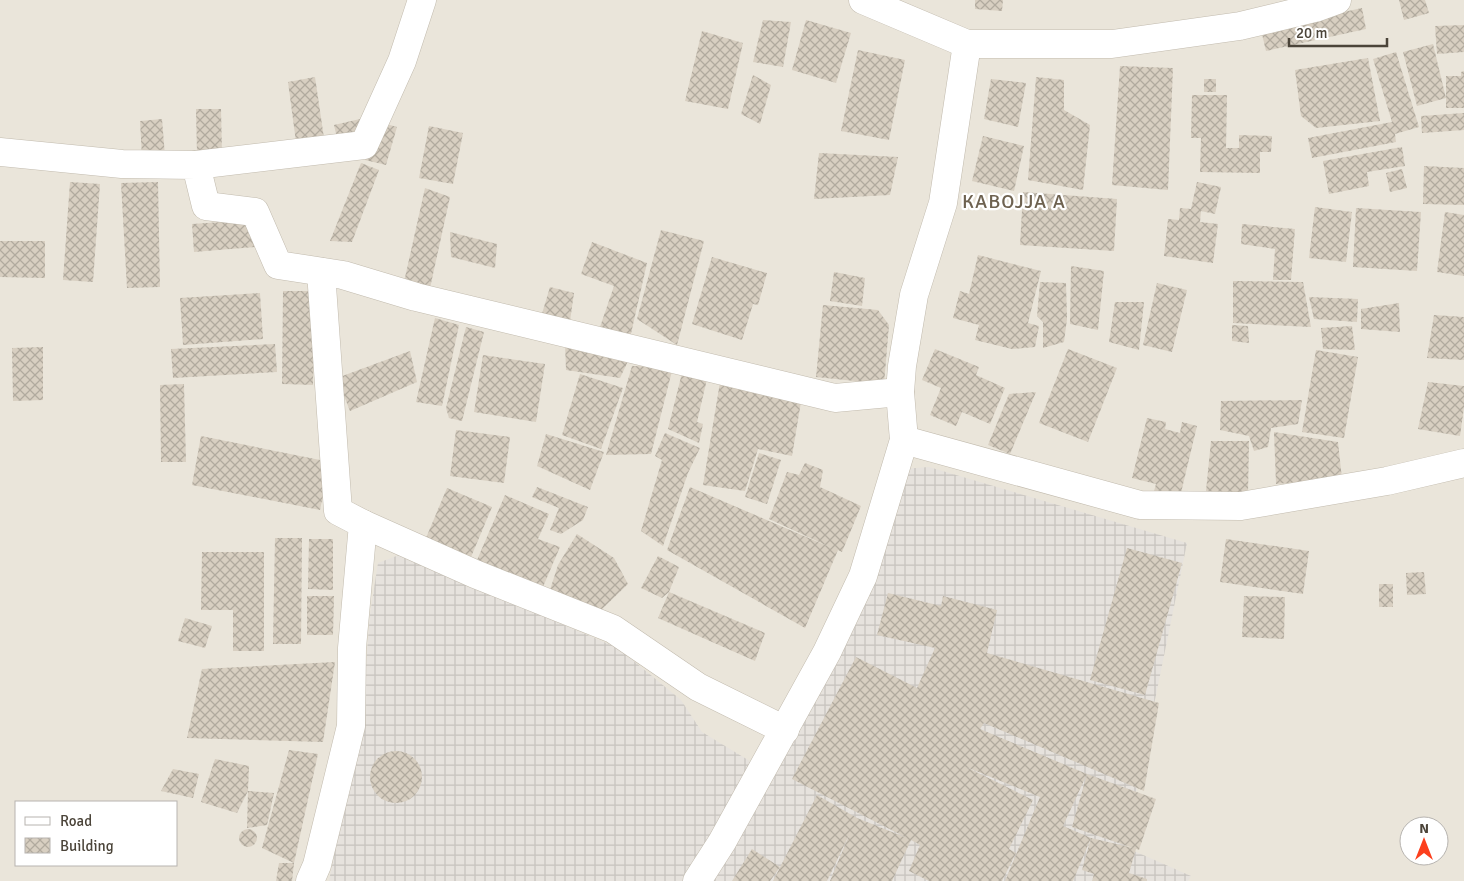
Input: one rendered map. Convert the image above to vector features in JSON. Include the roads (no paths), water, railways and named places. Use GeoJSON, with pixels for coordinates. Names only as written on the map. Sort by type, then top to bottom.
{"type":"FeatureCollection","features":[{"type":"Feature","properties":{"kind":"street"},"geometry":{"type":"LineString","coordinates":[[0,152],[122,164],[196,165],[364,144],[402,61],[422,0]]}},
{"type":"Feature","properties":{"kind":"street"},"geometry":{"type":"LineString","coordinates":[[863,0],[966,44],[1121,43],[1240,26],[1315,8],[1337,0]]}},
{"type":"Feature","properties":{"kind":"street"},"geometry":{"type":"LineString","coordinates":[[697,881],[722,842],[827,652],[863,576],[904,440],[900,392],[914,295],[943,203],[966,44]]}},
{"type":"Feature","properties":{"kind":"street"},"geometry":{"type":"LineString","coordinates":[[196,165],[206,206],[255,212],[278,265],[343,275],[416,297],[835,398],[900,392]]}},
{"type":"Feature","properties":{"kind":"street"},"geometry":{"type":"LineString","coordinates":[[321,272],[338,511],[474,574],[613,629],[698,687],[784,730]]}},
{"type":"Feature","properties":{"kind":"street"},"geometry":{"type":"LineString","coordinates":[[904,440],[1140,505],[1241,506],[1387,481],[1464,463]]}},
{"type":"Feature","properties":{"kind":"street"},"geometry":{"type":"LineString","coordinates":[[310,881],[317,865],[351,726],[352,648],[363,524]]}},
{"type":"Feature","properties":{"kind":"district","name":"KABOJJA A"},"geometry":{"type":"Point","coordinates":[1014,201]}}]}
